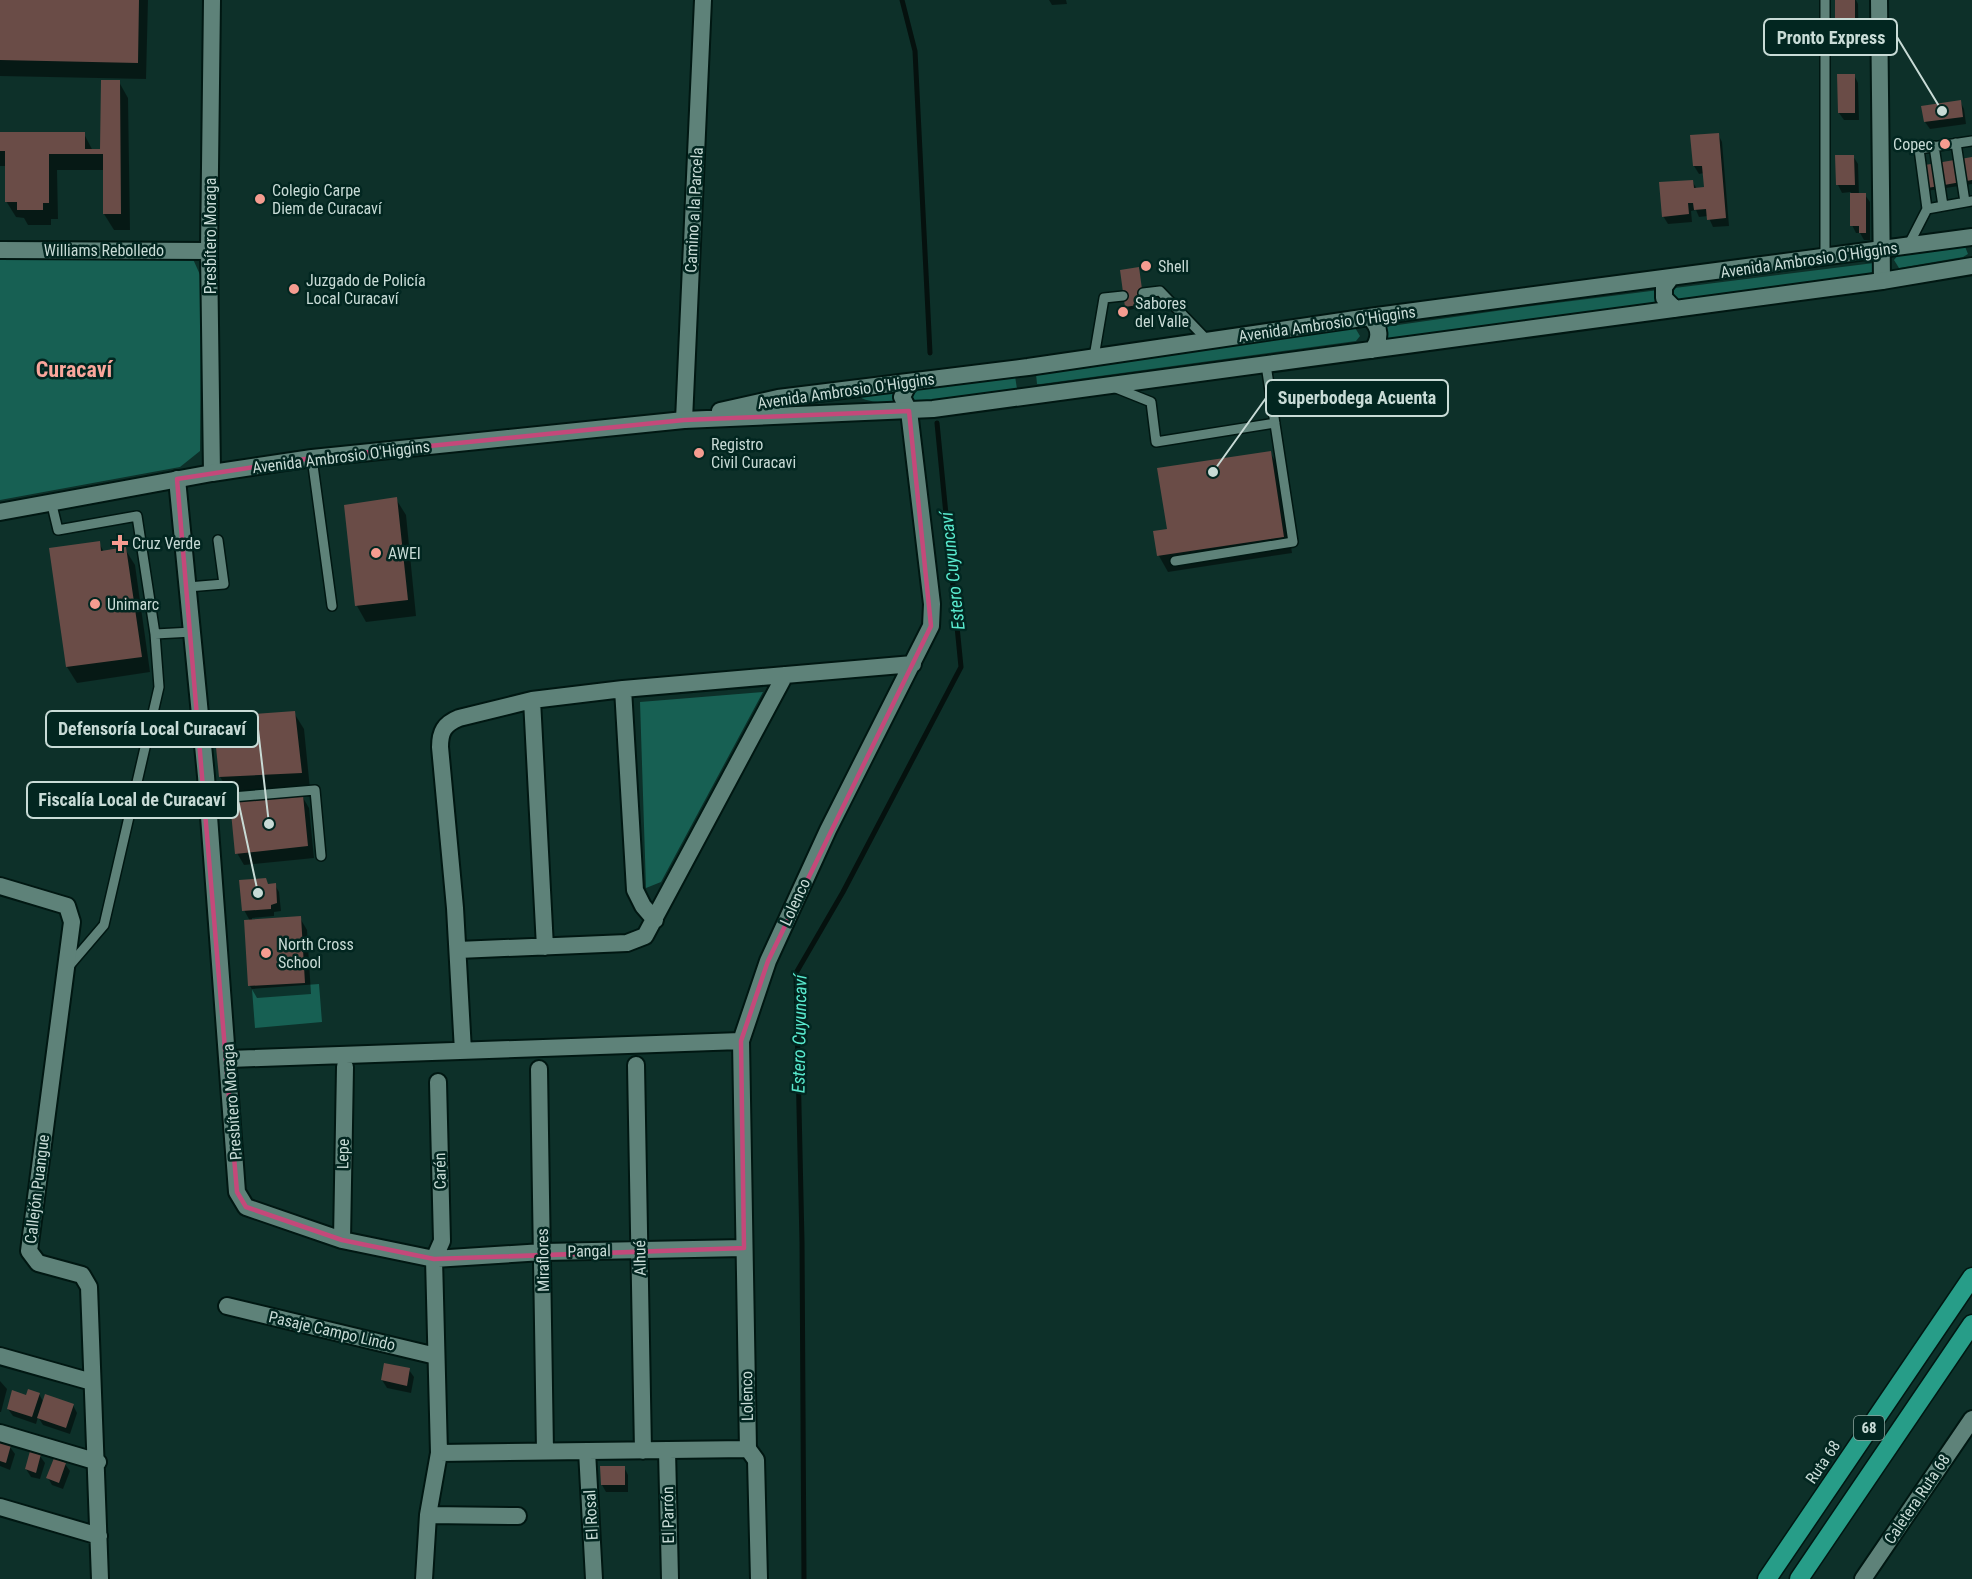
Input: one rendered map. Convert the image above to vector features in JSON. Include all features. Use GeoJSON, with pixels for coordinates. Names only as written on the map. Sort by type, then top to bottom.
{"type":"FeatureCollection","features":[{"type":"Feature","properties":{"kind":"highway","name":"Ruta 68"},"geometry":{"type":"LineString","coordinates":[[1767,1579],[1972,1276]]}},
{"type":"Feature","properties":{"kind":"highway","name":"68"},"geometry":{"type":"LineString","coordinates":[[1799,1579],[1972,1324]]}},
{"type":"Feature","properties":{"kind":"street","name":"Presbítero Moraga"},"geometry":{"type":"LineString","coordinates":[[212,0],[209,250],[212,473]]}},
{"type":"Feature","properties":{"kind":"street","name":"Camino a la Parcela"},"geometry":{"type":"LineString","coordinates":[[684,420],[703,0]]}},
{"type":"Feature","properties":{"kind":"street"},"geometry":{"type":"LineString","coordinates":[[1879,0],[1882,281]]}},
{"type":"Feature","properties":{"kind":"street","name":"Avenida Ambrosio O'Higgins"},"geometry":{"type":"LineString","coordinates":[[684,420],[778,398],[909,383],[1369,317],[1670,279],[1972,237]]}},
{"type":"Feature","properties":{"kind":"street","name":"Williams Rebolledo"},"geometry":{"type":"LineString","coordinates":[[0,250],[209,250]]}},
{"type":"Feature","properties":{"kind":"street","name":"Avenida Ambrosio O'Higgins"},"geometry":{"type":"LineString","coordinates":[[0,512],[177,479],[312,458],[684,420],[909,411],[1111,386],[1882,281],[1972,266]]}},
{"type":"Feature","properties":{"kind":"street"},"geometry":{"type":"LineString","coordinates":[[1670,279],[1664,287],[1664,298],[1675,309]]}},
{"type":"Feature","properties":{"kind":"street"},"geometry":{"type":"LineString","coordinates":[[1369,317],[1379,332],[1372,350]]}},
{"type":"Feature","properties":{"kind":"street","name":"Lolenco"},"geometry":{"type":"LineString","coordinates":[[759,1579],[756,1460],[748,1449],[741,1041],[768,961],[828,830],[931,626],[933,615],[909,411],[902,397],[909,383]]}},
{"type":"Feature","properties":{"kind":"street","name":"Presbítero Moraga"},"geometry":{"type":"LineString","coordinates":[[177,479],[208,800],[229,1059],[237,1192],[246,1207],[342,1240],[434,1259]]}},
{"type":"Feature","properties":{"kind":"street"},"geometry":{"type":"LineString","coordinates":[[463,1050],[458,950],[440,736],[448,723],[459,718],[532,700],[623,689],[913,664]]}},
{"type":"Feature","properties":{"kind":"street"},"geometry":{"type":"LineString","coordinates":[[458,950],[634,942],[649,931],[785,675]]}},
{"type":"Feature","properties":{"kind":"street"},"geometry":{"type":"LineString","coordinates":[[623,689],[635,890],[643,906],[655,920]]}},
{"type":"Feature","properties":{"kind":"street"},"geometry":{"type":"LineString","coordinates":[[532,700],[545,947]]}},
{"type":"Feature","properties":{"kind":"street","name":"Callejón Puangue"},"geometry":{"type":"LineString","coordinates":[[0,886],[67,906],[72,922],[68,968],[37,1172],[29,1251],[38,1263],[82,1275],[89,1287],[92,1382],[98,1462],[100,1579]]}},
{"type":"Feature","properties":{"kind":"street"},"geometry":{"type":"LineString","coordinates":[[229,1059],[741,1041]]}},
{"type":"Feature","properties":{"kind":"street","name":"Alhué"},"geometry":{"type":"LineString","coordinates":[[636,1065],[643,1450]]}},
{"type":"Feature","properties":{"kind":"street","name":"Lepe"},"geometry":{"type":"LineString","coordinates":[[342,1240],[345,1067]]}},
{"type":"Feature","properties":{"kind":"street","name":"Miraflores"},"geometry":{"type":"LineString","coordinates":[[539,1069],[545,1451]]}},
{"type":"Feature","properties":{"kind":"street","name":"Carén"},"geometry":{"type":"LineString","coordinates":[[434,1259],[442,1241],[438,1082]]}},
{"type":"Feature","properties":{"kind":"street","name":"Pangal"},"geometry":{"type":"LineString","coordinates":[[434,1259],[543,1252],[744,1248]]}},
{"type":"Feature","properties":{"kind":"street"},"geometry":{"type":"LineString","coordinates":[[424,1579],[428,1515],[439,1453],[434,1259]]}},
{"type":"Feature","properties":{"kind":"street","name":"Pasaje Campo Lindo"},"geometry":{"type":"LineString","coordinates":[[227,1306],[436,1356]]}},
{"type":"Feature","properties":{"kind":"street"},"geometry":{"type":"LineString","coordinates":[[0,1356],[92,1382]]}},
{"type":"Feature","properties":{"kind":"street","name":"Caletera Ruta 68"},"geometry":{"type":"LineString","coordinates":[[1863,1579],[1972,1419]]}},
{"type":"Feature","properties":{"kind":"street"},"geometry":{"type":"LineString","coordinates":[[0,1433],[98,1462]]}},
{"type":"Feature","properties":{"kind":"street"},"geometry":{"type":"LineString","coordinates":[[439,1453],[748,1449]]}},
{"type":"Feature","properties":{"kind":"street","name":"El Parrón"},"geometry":{"type":"LineString","coordinates":[[667,1450],[670,1579]]}},
{"type":"Feature","properties":{"kind":"street","name":"El Rosal"},"geometry":{"type":"LineString","coordinates":[[587,1451],[594,1579]]}},
{"type":"Feature","properties":{"kind":"street"},"geometry":{"type":"LineString","coordinates":[[0,1507],[99,1536]]}},
{"type":"Feature","properties":{"kind":"street"},"geometry":{"type":"LineString","coordinates":[[428,1515],[518,1516]]}},
{"type":"Feature","properties":{"kind":"lane"},"geometry":{"type":"LineString","coordinates":[[1825,0],[1825,258]]}},
{"type":"Feature","properties":{"kind":"lane"},"geometry":{"type":"LineString","coordinates":[[1908,246],[1927,209],[1919,149],[1972,141]]}},
{"type":"Feature","properties":{"kind":"lane"},"geometry":{"type":"LineString","coordinates":[[1927,209],[1968,202],[1956,143]]}},
{"type":"Feature","properties":{"kind":"lane"},"geometry":{"type":"LineString","coordinates":[[1934,146],[1943,206]]}},
{"type":"Feature","properties":{"kind":"lane"},"geometry":{"type":"LineString","coordinates":[[1143,293],[1160,291],[1208,341]]}},
{"type":"Feature","properties":{"kind":"lane"},"geometry":{"type":"LineString","coordinates":[[1094,357],[1104,298],[1123,296]]}},
{"type":"Feature","properties":{"kind":"lane"},"geometry":{"type":"LineString","coordinates":[[1175,561],[1293,542],[1266,365]]}},
{"type":"Feature","properties":{"kind":"lane"},"geometry":{"type":"LineString","coordinates":[[1111,386],[1151,402],[1156,442],[1275,423]]}},
{"type":"Feature","properties":{"kind":"lane"},"geometry":{"type":"LineString","coordinates":[[312,458],[332,606]]}},
{"type":"Feature","properties":{"kind":"lane"},"geometry":{"type":"LineString","coordinates":[[51,501],[58,530],[136,516],[155,634],[159,687],[104,925],[68,968]]}},
{"type":"Feature","properties":{"kind":"lane"},"geometry":{"type":"LineString","coordinates":[[188,587],[224,585],[218,540]]}},
{"type":"Feature","properties":{"kind":"lane"},"geometry":{"type":"LineString","coordinates":[[155,634],[193,632]]}},
{"type":"Feature","properties":{"kind":"lane"},"geometry":{"type":"LineString","coordinates":[[208,800],[315,790],[321,856]]}},
{"type":"Feature","properties":{"kind":"highlighted area"},"geometry":{"type":"Polygon","coordinates":[[[909,411],[931,626],[768,961],[741,1041],[744,1248],[434,1259],[342,1240],[246,1207],[237,1192],[177,479],[312,458],[684,420],[909,411]]]}},
{"type":"Feature","properties":{"kind":"green space"},"geometry":{"type":"Polygon","coordinates":[[[1964,244],[1968,254],[1963,257],[1899,268],[1894,260],[1898,255],[1964,244]]]}},
{"type":"Feature","properties":{"kind":"green space"},"geometry":{"type":"Polygon","coordinates":[[[193,259],[201,277],[200,451],[180,467],[0,500],[0,260],[193,259]]]}},
{"type":"Feature","properties":{"kind":"green space"},"geometry":{"type":"Polygon","coordinates":[[[1874,263],[1874,274],[1387,344],[1384,327],[1524,307],[1874,263]]]}},
{"type":"Feature","properties":{"kind":"green space"},"geometry":{"type":"Polygon","coordinates":[[[1354,326],[1360,336],[1356,341],[1037,384],[1036,374],[1354,326]]]}},
{"type":"Feature","properties":{"kind":"green space"},"geometry":{"type":"Polygon","coordinates":[[[1015,376],[1017,389],[960,397],[889,403],[860,397],[1015,376]]]}},
{"type":"Feature","properties":{"kind":"green space"},"geometry":{"type":"Polygon","coordinates":[[[763,692],[661,882],[646,888],[640,702],[763,692]]]}},
{"type":"Feature","properties":{"kind":"green space"},"geometry":{"type":"Polygon","coordinates":[[[319,984],[322,1022],[255,1028],[252,989],[319,984]]]}},
{"type":"Feature","properties":{"kind":"building"},"geometry":{"type":"Polygon","coordinates":[[[0,0],[139,0],[138,63],[0,60],[0,0]]]}},
{"type":"Feature","properties":{"kind":"building"},"geometry":{"type":"Polygon","coordinates":[[[1835,0],[1855,0],[1855,43],[1835,43],[1835,0]]]}},
{"type":"Feature","properties":{"kind":"building"},"geometry":{"type":"Polygon","coordinates":[[[1837,74],[1855,74],[1855,113],[1838,113],[1837,74]]]}},
{"type":"Feature","properties":{"kind":"building"},"geometry":{"type":"Polygon","coordinates":[[[101,80],[120,80],[121,214],[103,214],[103,154],[49,154],[49,203],[43,203],[43,210],[17,210],[17,202],[5,202],[5,151],[0,151],[0,132],[85,132],[85,149],[100,149],[101,80]]]}},
{"type":"Feature","properties":{"kind":"building"},"geometry":{"type":"Polygon","coordinates":[[[1961,100],[1963,117],[1924,122],[1921,106],[1961,100]]]}},
{"type":"Feature","properties":{"kind":"building"},"geometry":{"type":"Polygon","coordinates":[[[1719,133],[1726,218],[1707,220],[1706,209],[1694,210],[1693,203],[1688,203],[1689,214],[1662,217],[1659,182],[1693,180],[1694,188],[1704,187],[1702,166],[1693,166],[1690,135],[1719,133]]]}},
{"type":"Feature","properties":{"kind":"building"},"geometry":{"type":"Polygon","coordinates":[[[1835,155],[1854,155],[1855,185],[1836,185],[1835,155]]]}},
{"type":"Feature","properties":{"kind":"building"},"geometry":{"type":"Polygon","coordinates":[[[1972,157],[1972,180],[1922,189],[1919,166],[1972,157]]]}},
{"type":"Feature","properties":{"kind":"building"},"geometry":{"type":"Polygon","coordinates":[[[1850,193],[1866,193],[1866,233],[1859,233],[1859,226],[1850,226],[1850,193]]]}},
{"type":"Feature","properties":{"kind":"building"},"geometry":{"type":"Polygon","coordinates":[[[1139,267],[1144,304],[1125,307],[1120,270],[1139,267]]]}},
{"type":"Feature","properties":{"kind":"building"},"geometry":{"type":"Polygon","coordinates":[[[1271,451],[1284,537],[1157,556],[1153,531],[1167,529],[1157,468],[1271,451]]]}},
{"type":"Feature","properties":{"kind":"building","name":"AWEI"},"geometry":{"type":"Polygon","coordinates":[[[397,497],[408,600],[355,606],[344,505],[397,497]]]}},
{"type":"Feature","properties":{"kind":"building","name":"Unimarc"},"geometry":{"type":"Polygon","coordinates":[[[100,541],[101,551],[126,547],[142,657],[66,667],[49,548],[100,541]]]}},
{"type":"Feature","properties":{"kind":"building"},"geometry":{"type":"Polygon","coordinates":[[[295,711],[302,773],[219,777],[213,717],[295,711]]]}},
{"type":"Feature","properties":{"kind":"building"},"geometry":{"type":"Polygon","coordinates":[[[303,795],[308,846],[235,854],[230,802],[303,795]]]}},
{"type":"Feature","properties":{"kind":"building"},"geometry":{"type":"Polygon","coordinates":[[[266,878],[268,884],[276,883],[277,903],[271,905],[271,909],[242,911],[239,880],[266,878]]]}},
{"type":"Feature","properties":{"kind":"building"},"geometry":{"type":"Polygon","coordinates":[[[301,916],[305,983],[248,986],[244,920],[301,916]]]}},
{"type":"Feature","properties":{"kind":"building"},"geometry":{"type":"Polygon","coordinates":[[[384,1363],[410,1368],[407,1386],[381,1380],[384,1363]]]}},
{"type":"Feature","properties":{"kind":"building"},"geometry":{"type":"Polygon","coordinates":[[[28,1389],[40,1393],[32,1417],[7,1409],[12,1390],[26,1395],[28,1389]]]}},
{"type":"Feature","properties":{"kind":"building"},"geometry":{"type":"Polygon","coordinates":[[[45,1394],[74,1404],[66,1428],[37,1418],[45,1394]]]}},
{"type":"Feature","properties":{"kind":"building"},"geometry":{"type":"Polygon","coordinates":[[[0,1442],[11,1445],[6,1463],[0,1461],[0,1442]]]}},
{"type":"Feature","properties":{"kind":"building"},"geometry":{"type":"Polygon","coordinates":[[[30,1451],[41,1454],[36,1473],[25,1469],[30,1451]]]}},
{"type":"Feature","properties":{"kind":"building"},"geometry":{"type":"Polygon","coordinates":[[[54,1458],[66,1463],[59,1483],[46,1478],[54,1458]]]}},
{"type":"Feature","properties":{"kind":"building"},"geometry":{"type":"Polygon","coordinates":[[[600,1466],[625,1466],[625,1485],[601,1485],[600,1466]]]}},
{"type":"Feature","properties":{"kind":"waterway","name":"Estero Cuyuncaví"},"geometry":{"type":"LineString","coordinates":[[902,0],[915,51],[930,353]]}},
{"type":"Feature","properties":{"kind":"waterway","name":"Estero Cuyuncaví"},"geometry":{"type":"LineString","coordinates":[[804,1579],[802,1242],[796,973],[843,892],[961,667],[937,423]]}},
{"type":"Feature","properties":{"kind":"place","name":"Pronto Express"},"geometry":{"type":"Point","coordinates":[1942,111]}},
{"type":"Feature","properties":{"kind":"place","name":"Copec"},"geometry":{"type":"Point","coordinates":[1945,144]}},
{"type":"Feature","properties":{"kind":"place","name":"Colegio Carpe Diem de Curacaví"},"geometry":{"type":"Point","coordinates":[260,199]}},
{"type":"Feature","properties":{"kind":"place","name":"Shell"},"geometry":{"type":"Point","coordinates":[1146,266]}},
{"type":"Feature","properties":{"kind":"place","name":"Juzgado de Policía Local Curacaví"},"geometry":{"type":"Point","coordinates":[294,289]}},
{"type":"Feature","properties":{"kind":"place","name":"Sabores del Valle"},"geometry":{"type":"Point","coordinates":[1123,312]}},
{"type":"Feature","properties":{"kind":"place","name":"Registro Civil Curacavi"},"geometry":{"type":"Point","coordinates":[699,453]}},
{"type":"Feature","properties":{"kind":"place","name":"Superbodega Acuenta"},"geometry":{"type":"Point","coordinates":[1213,472]}},
{"type":"Feature","properties":{"kind":"place","name":"Cruz Verde"},"geometry":{"type":"Point","coordinates":[120,543]}},
{"type":"Feature","properties":{"kind":"place","name":"AWEI"},"geometry":{"type":"Point","coordinates":[376,553]}},
{"type":"Feature","properties":{"kind":"place","name":"Unimarc"},"geometry":{"type":"Point","coordinates":[95,604]}},
{"type":"Feature","properties":{"kind":"place","name":"Defensoría Local Curacaví"},"geometry":{"type":"Point","coordinates":[269,824]}},
{"type":"Feature","properties":{"kind":"place","name":"Fiscalía Local de Curacaví"},"geometry":{"type":"Point","coordinates":[258,893]}},
{"type":"Feature","properties":{"kind":"place","name":"North Cross School"},"geometry":{"type":"Point","coordinates":[266,953]}},
{"type":"Feature","properties":{"kind":"district","name":"Curacaví"},"geometry":{"type":"Point","coordinates":[74,369]}}]}
